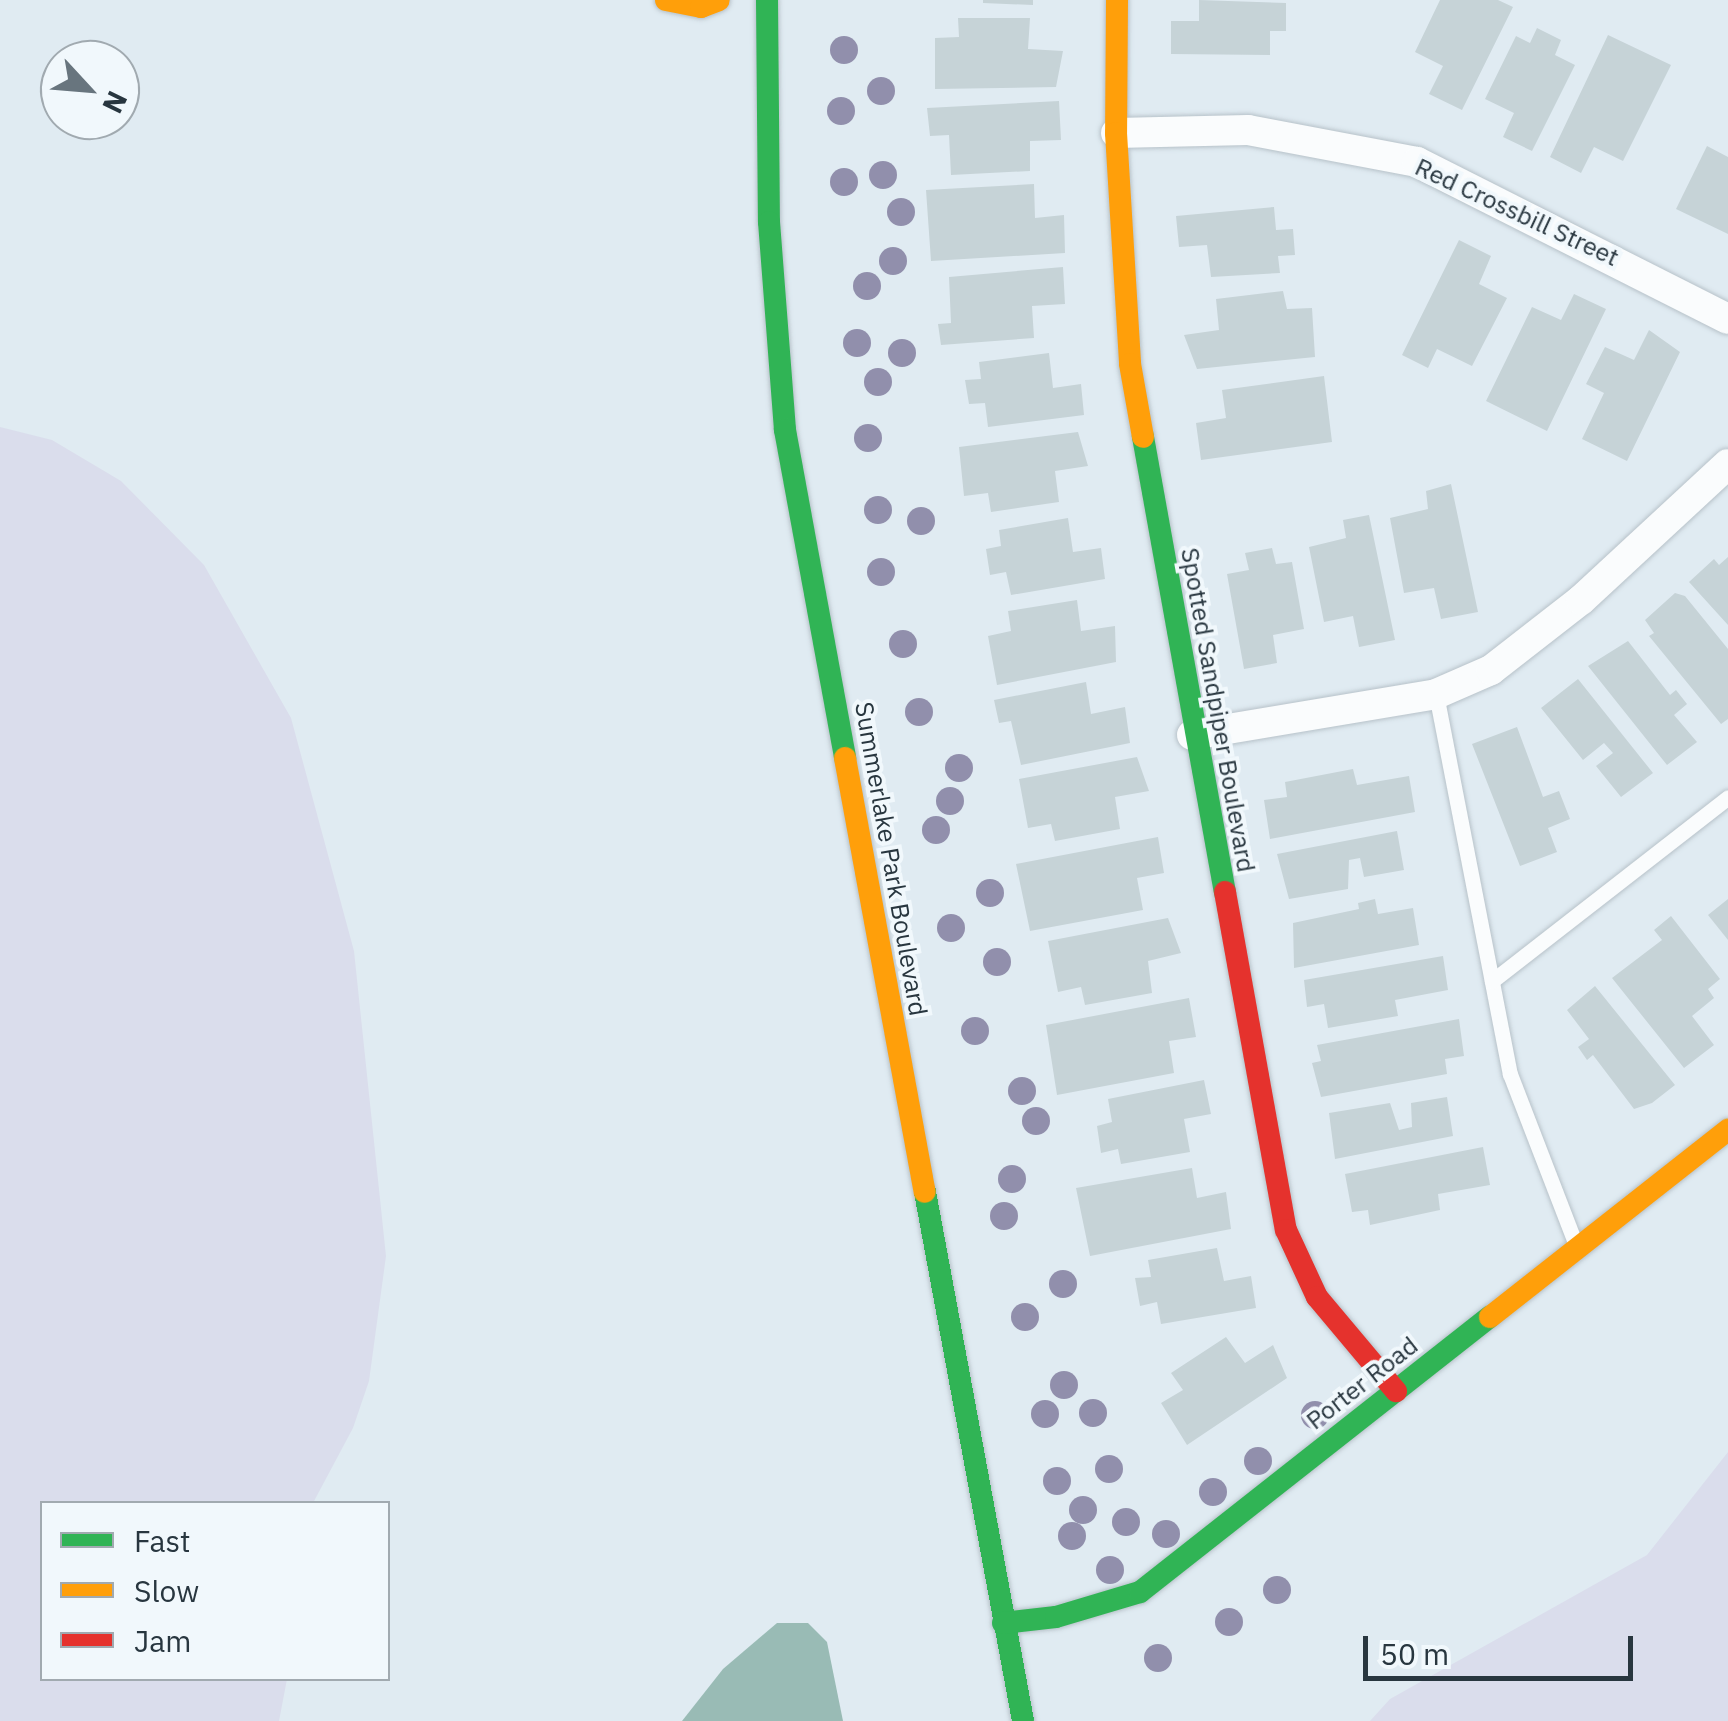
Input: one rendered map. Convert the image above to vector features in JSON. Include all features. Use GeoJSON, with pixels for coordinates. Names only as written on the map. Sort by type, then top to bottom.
{"type":"FeatureCollection","features":[{"type":"Feature","properties":{"kind":"street"},"geometry":{"type":"LineString","coordinates":[[666,0],[701,7],[719,0]]}},
{"type":"Feature","properties":{"kind":"street","name":"Summerlake Park Boulevard"},"geometry":{"type":"LineString","coordinates":[[767,0],[769,222],[785,430],[1022,1721]]}},
{"type":"Feature","properties":{"kind":"street","name":"Spotted Sandpiper Boulevard"},"geometry":{"type":"LineString","coordinates":[[1117,0],[1116,132],[1130,364],[1192,735],[1286,1230],[1316,1296],[1396,1391]]}},
{"type":"Feature","properties":{"kind":"street","name":"Red Crossbill Street"},"geometry":{"type":"LineString","coordinates":[[1116,132],[1248,130],[1416,162],[1728,319]]}},
{"type":"Feature","properties":{"kind":"street"},"geometry":{"type":"LineString","coordinates":[[1192,735],[1436,694],[1491,670],[1581,600],[1728,464]]}},
{"type":"Feature","properties":{"kind":"street","name":"Porter Road"},"geometry":{"type":"LineString","coordinates":[[1003,1622],[1056,1617],[1140,1592],[1728,1130]]}},
{"type":"Feature","properties":{"kind":"lane"},"geometry":{"type":"LineString","coordinates":[[1436,694],[1510,1074],[1578,1248]]}},
{"type":"Feature","properties":{"kind":"lane"},"geometry":{"type":"LineString","coordinates":[[1492,981],[1728,797]]}},
{"type":"Feature","properties":{"kind":"shaded area"},"geometry":{"type":"Polygon","coordinates":[[[0,427],[52,440],[121,481],[204,565],[291,718],[354,951],[386,1256],[369,1381],[353,1428],[314,1501],[40,1501],[40,1681],[287,1681],[279,1721],[0,1721],[0,427]]]}},
{"type":"Feature","properties":{"kind":"shaded area"},"geometry":{"type":"Polygon","coordinates":[[[1728,1452],[1728,1721],[1370,1721],[1390,1699],[1647,1555],[1728,1452]]]}},
{"type":"Feature","properties":{"kind":"shaded area"},"geometry":{"type":"Polygon","coordinates":[[[777,1623],[808,1623],[827,1642],[843,1721],[682,1721],[723,1669],[777,1623]]]}},
{"type":"Feature","properties":{"kind":"building"},"geometry":{"type":"Polygon","coordinates":[[[1033,0],[1033,5],[983,3],[1033,0]]]}},
{"type":"Feature","properties":{"kind":"building"},"geometry":{"type":"Polygon","coordinates":[[[1199,0],[1286,3],[1286,31],[1270,31],[1270,55],[1171,54],[1171,21],[1199,21],[1199,0]]]}},
{"type":"Feature","properties":{"kind":"building"},"geometry":{"type":"Polygon","coordinates":[[[1440,0],[1498,0],[1513,7],[1462,110],[1429,94],[1443,66],[1415,52],[1440,0]]]}},
{"type":"Feature","properties":{"kind":"building"},"geometry":{"type":"Polygon","coordinates":[[[958,18],[1030,18],[1028,49],[1063,51],[1056,87],[935,89],[935,38],[959,37],[958,18]]]}},
{"type":"Feature","properties":{"kind":"building"},"geometry":{"type":"Polygon","coordinates":[[[1537,28],[1561,40],[1555,55],[1575,65],[1532,151],[1503,137],[1514,113],[1485,99],[1516,36],[1530,43],[1537,28]]]}},
{"type":"Feature","properties":{"kind":"building"},"geometry":{"type":"Polygon","coordinates":[[[1608,35],[1671,65],[1623,161],[1594,147],[1581,173],[1550,157],[1608,35]]]}},
{"type":"Feature","properties":{"kind":"building"},"geometry":{"type":"Polygon","coordinates":[[[1059,101],[1061,140],[1030,141],[1030,171],[951,175],[949,135],[930,136],[927,108],[1059,101]]]}},
{"type":"Feature","properties":{"kind":"building"},"geometry":{"type":"Polygon","coordinates":[[[1707,146],[1728,157],[1728,234],[1676,209],[1707,146]]]}},
{"type":"Feature","properties":{"kind":"building"},"geometry":{"type":"Polygon","coordinates":[[[1034,184],[1035,218],[1064,215],[1065,253],[931,261],[926,190],[1034,184]]]}},
{"type":"Feature","properties":{"kind":"building"},"geometry":{"type":"Polygon","coordinates":[[[1274,207],[1276,230],[1293,229],[1295,255],[1278,256],[1280,273],[1211,277],[1207,245],[1179,247],[1176,216],[1274,207]]]}},
{"type":"Feature","properties":{"kind":"building"},"geometry":{"type":"Polygon","coordinates":[[[1459,240],[1491,256],[1479,284],[1507,298],[1472,366],[1437,349],[1428,368],[1402,355],[1459,240]]]}},
{"type":"Feature","properties":{"kind":"building"},"geometry":{"type":"Polygon","coordinates":[[[1063,267],[1065,304],[1032,306],[1034,338],[941,345],[938,324],[951,323],[949,277],[1063,267]]]}},
{"type":"Feature","properties":{"kind":"building"},"geometry":{"type":"Polygon","coordinates":[[[1283,291],[1287,309],[1312,308],[1315,357],[1197,369],[1184,335],[1219,330],[1216,299],[1283,291]]]}},
{"type":"Feature","properties":{"kind":"building"},"geometry":{"type":"Polygon","coordinates":[[[1574,294],[1606,309],[1547,431],[1486,401],[1532,307],[1561,320],[1574,294]]]}},
{"type":"Feature","properties":{"kind":"building"},"geometry":{"type":"Polygon","coordinates":[[[1649,330],[1680,352],[1627,461],[1582,439],[1604,393],[1586,384],[1605,347],[1634,360],[1649,330]]]}},
{"type":"Feature","properties":{"kind":"building"},"geometry":{"type":"Polygon","coordinates":[[[1049,353],[1053,388],[1081,384],[1084,415],[988,427],[985,403],[969,404],[965,380],[981,379],[979,362],[1049,353]]]}},
{"type":"Feature","properties":{"kind":"building"},"geometry":{"type":"Polygon","coordinates":[[[1324,376],[1332,442],[1201,460],[1196,423],[1226,418],[1222,390],[1324,376]]]}},
{"type":"Feature","properties":{"kind":"building"},"geometry":{"type":"Polygon","coordinates":[[[1078,432],[1088,466],[1055,471],[1059,502],[991,512],[988,493],[964,496],[959,447],[1078,432]]]}},
{"type":"Feature","properties":{"kind":"building"},"geometry":{"type":"Polygon","coordinates":[[[1451,484],[1478,612],[1441,619],[1434,588],[1404,593],[1390,518],[1428,509],[1426,491],[1451,484]]]}},
{"type":"Feature","properties":{"kind":"building"},"geometry":{"type":"Polygon","coordinates":[[[1369,515],[1395,640],[1359,647],[1353,616],[1324,622],[1309,547],[1346,538],[1343,520],[1369,515]]]}},
{"type":"Feature","properties":{"kind":"building"},"geometry":{"type":"Polygon","coordinates":[[[1068,518],[1073,552],[1101,548],[1105,579],[1011,595],[1006,572],[990,575],[986,549],[1001,546],[999,530],[1068,518]]]}},
{"type":"Feature","properties":{"kind":"building"},"geometry":{"type":"Polygon","coordinates":[[[1272,548],[1276,564],[1292,562],[1304,629],[1273,635],[1277,663],[1244,669],[1227,574],[1249,570],[1245,553],[1272,548]]]}},
{"type":"Feature","properties":{"kind":"building"},"geometry":{"type":"Polygon","coordinates":[[[1728,557],[1728,625],[1689,582],[1714,559],[1719,565],[1728,557]]]}},
{"type":"Feature","properties":{"kind":"building"},"geometry":{"type":"Polygon","coordinates":[[[1675,593],[1685,596],[1728,649],[1728,719],[1721,724],[1649,636],[1654,633],[1645,620],[1675,593]]]}},
{"type":"Feature","properties":{"kind":"building"},"geometry":{"type":"Polygon","coordinates":[[[1077,600],[1081,631],[1115,626],[1116,662],[997,685],[988,636],[1011,631],[1008,611],[1077,600]]]}},
{"type":"Feature","properties":{"kind":"building"},"geometry":{"type":"Polygon","coordinates":[[[1628,641],[1670,695],[1676,690],[1687,704],[1674,715],[1697,742],[1667,765],[1588,666],[1628,641]]]}},
{"type":"Feature","properties":{"kind":"building"},"geometry":{"type":"Polygon","coordinates":[[[1578,679],[1653,773],[1621,797],[1596,766],[1613,753],[1604,743],[1583,760],[1541,708],[1578,679]]]}},
{"type":"Feature","properties":{"kind":"building"},"geometry":{"type":"Polygon","coordinates":[[[1086,682],[1091,714],[1125,707],[1130,743],[1021,765],[1011,721],[999,723],[994,700],[1086,682]]]}},
{"type":"Feature","properties":{"kind":"building"},"geometry":{"type":"Polygon","coordinates":[[[1517,727],[1543,797],[1559,791],[1570,819],[1548,828],[1557,852],[1520,866],[1472,744],[1517,727]]]}},
{"type":"Feature","properties":{"kind":"building"},"geometry":{"type":"Polygon","coordinates":[[[1137,757],[1149,791],[1115,797],[1120,829],[1055,841],[1051,824],[1028,828],[1019,779],[1137,757]]]}},
{"type":"Feature","properties":{"kind":"building"},"geometry":{"type":"Polygon","coordinates":[[[1353,769],[1357,785],[1409,776],[1415,812],[1270,839],[1264,800],[1287,797],[1285,782],[1353,769]]]}},
{"type":"Feature","properties":{"kind":"building"},"geometry":{"type":"Polygon","coordinates":[[[1397,831],[1404,870],[1364,877],[1360,858],[1349,860],[1348,889],[1289,899],[1277,854],[1397,831]]]}},
{"type":"Feature","properties":{"kind":"building"},"geometry":{"type":"Polygon","coordinates":[[[1158,837],[1164,873],[1137,878],[1143,910],[1030,931],[1016,864],[1158,837]]]}},
{"type":"Feature","properties":{"kind":"building"},"geometry":{"type":"Polygon","coordinates":[[[1375,899],[1378,914],[1413,908],[1419,945],[1294,968],[1293,923],[1359,909],[1358,903],[1375,899]]]}},
{"type":"Feature","properties":{"kind":"building"},"geometry":{"type":"Polygon","coordinates":[[[1728,899],[1728,940],[1708,915],[1728,899]]]}},
{"type":"Feature","properties":{"kind":"building"},"geometry":{"type":"Polygon","coordinates":[[[1671,916],[1720,979],[1708,989],[1714,998],[1692,1016],[1714,1045],[1684,1068],[1612,978],[1662,940],[1654,930],[1671,916]]]}},
{"type":"Feature","properties":{"kind":"building"},"geometry":{"type":"Polygon","coordinates":[[[1168,918],[1181,953],[1148,961],[1152,993],[1085,1005],[1081,987],[1058,992],[1048,941],[1168,918]]]}},
{"type":"Feature","properties":{"kind":"building"},"geometry":{"type":"Polygon","coordinates":[[[1443,956],[1448,990],[1395,1000],[1398,1016],[1328,1028],[1324,1004],[1307,1007],[1304,980],[1443,956]]]}},
{"type":"Feature","properties":{"kind":"building"},"geometry":{"type":"Polygon","coordinates":[[[1595,986],[1675,1085],[1652,1103],[1634,1109],[1593,1055],[1587,1060],[1578,1047],[1589,1039],[1567,1010],[1595,986]]]}},
{"type":"Feature","properties":{"kind":"building"},"geometry":{"type":"Polygon","coordinates":[[[1189,998],[1196,1037],[1169,1041],[1174,1073],[1057,1095],[1046,1025],[1189,998]]]}},
{"type":"Feature","properties":{"kind":"building"},"geometry":{"type":"Polygon","coordinates":[[[1459,1019],[1464,1056],[1445,1059],[1447,1074],[1321,1097],[1312,1063],[1321,1061],[1317,1045],[1459,1019]]]}},
{"type":"Feature","properties":{"kind":"building"},"geometry":{"type":"Polygon","coordinates":[[[1204,1080],[1211,1114],[1184,1119],[1190,1152],[1121,1164],[1118,1149],[1101,1153],[1097,1126],[1112,1122],[1108,1099],[1204,1080]]]}},
{"type":"Feature","properties":{"kind":"building"},"geometry":{"type":"Polygon","coordinates":[[[1447,1097],[1453,1136],[1335,1159],[1329,1113],[1390,1103],[1399,1130],[1412,1127],[1411,1103],[1447,1097]]]}},
{"type":"Feature","properties":{"kind":"building"},"geometry":{"type":"Polygon","coordinates":[[[1483,1147],[1490,1185],[1438,1194],[1440,1210],[1370,1225],[1368,1210],[1352,1212],[1345,1174],[1483,1147]]]}},
{"type":"Feature","properties":{"kind":"building"},"geometry":{"type":"Polygon","coordinates":[[[1192,1168],[1197,1198],[1226,1192],[1231,1229],[1090,1256],[1076,1188],[1192,1168]]]}},
{"type":"Feature","properties":{"kind":"building"},"geometry":{"type":"Polygon","coordinates":[[[1217,1248],[1224,1281],[1251,1276],[1256,1308],[1161,1324],[1157,1302],[1140,1306],[1135,1278],[1151,1277],[1148,1260],[1217,1248]]]}},
{"type":"Feature","properties":{"kind":"building"},"geometry":{"type":"Polygon","coordinates":[[[1226,1337],[1245,1363],[1273,1345],[1287,1378],[1187,1445],[1161,1403],[1183,1390],[1171,1373],[1226,1337]]]}},
{"type":"Feature","properties":{"kind":"traffic: fast"},"geometry":{"type":"LineString","coordinates":[[767,0],[769,222],[785,430],[845,758]]}},
{"type":"Feature","properties":{"kind":"traffic: fast"},"geometry":{"type":"LineString","coordinates":[[1143,437],[1225,892]]}},
{"type":"Feature","properties":{"kind":"traffic: fast"},"geometry":{"type":"LineString","coordinates":[[925,1192],[1023,1721]]}},
{"type":"Feature","properties":{"kind":"traffic: fast"},"geometry":{"type":"LineString","coordinates":[[1003,1623],[1056,1617],[1140,1592],[1490,1317]]}},
{"type":"Feature","properties":{"kind":"traffic: slow"},"geometry":{"type":"LineString","coordinates":[[666,0],[701,7],[719,0]]}},
{"type":"Feature","properties":{"kind":"traffic: slow"},"geometry":{"type":"LineString","coordinates":[[1117,0],[1116,133],[1130,364],[1143,437]]}},
{"type":"Feature","properties":{"kind":"traffic: slow"},"geometry":{"type":"LineString","coordinates":[[845,758],[925,1192]]}},
{"type":"Feature","properties":{"kind":"traffic: slow"},"geometry":{"type":"LineString","coordinates":[[1490,1317],[1728,1130]]}},
{"type":"Feature","properties":{"kind":"traffic: jam"},"geometry":{"type":"LineString","coordinates":[[1225,892],[1286,1230],[1317,1297],[1396,1391]]}}]}
